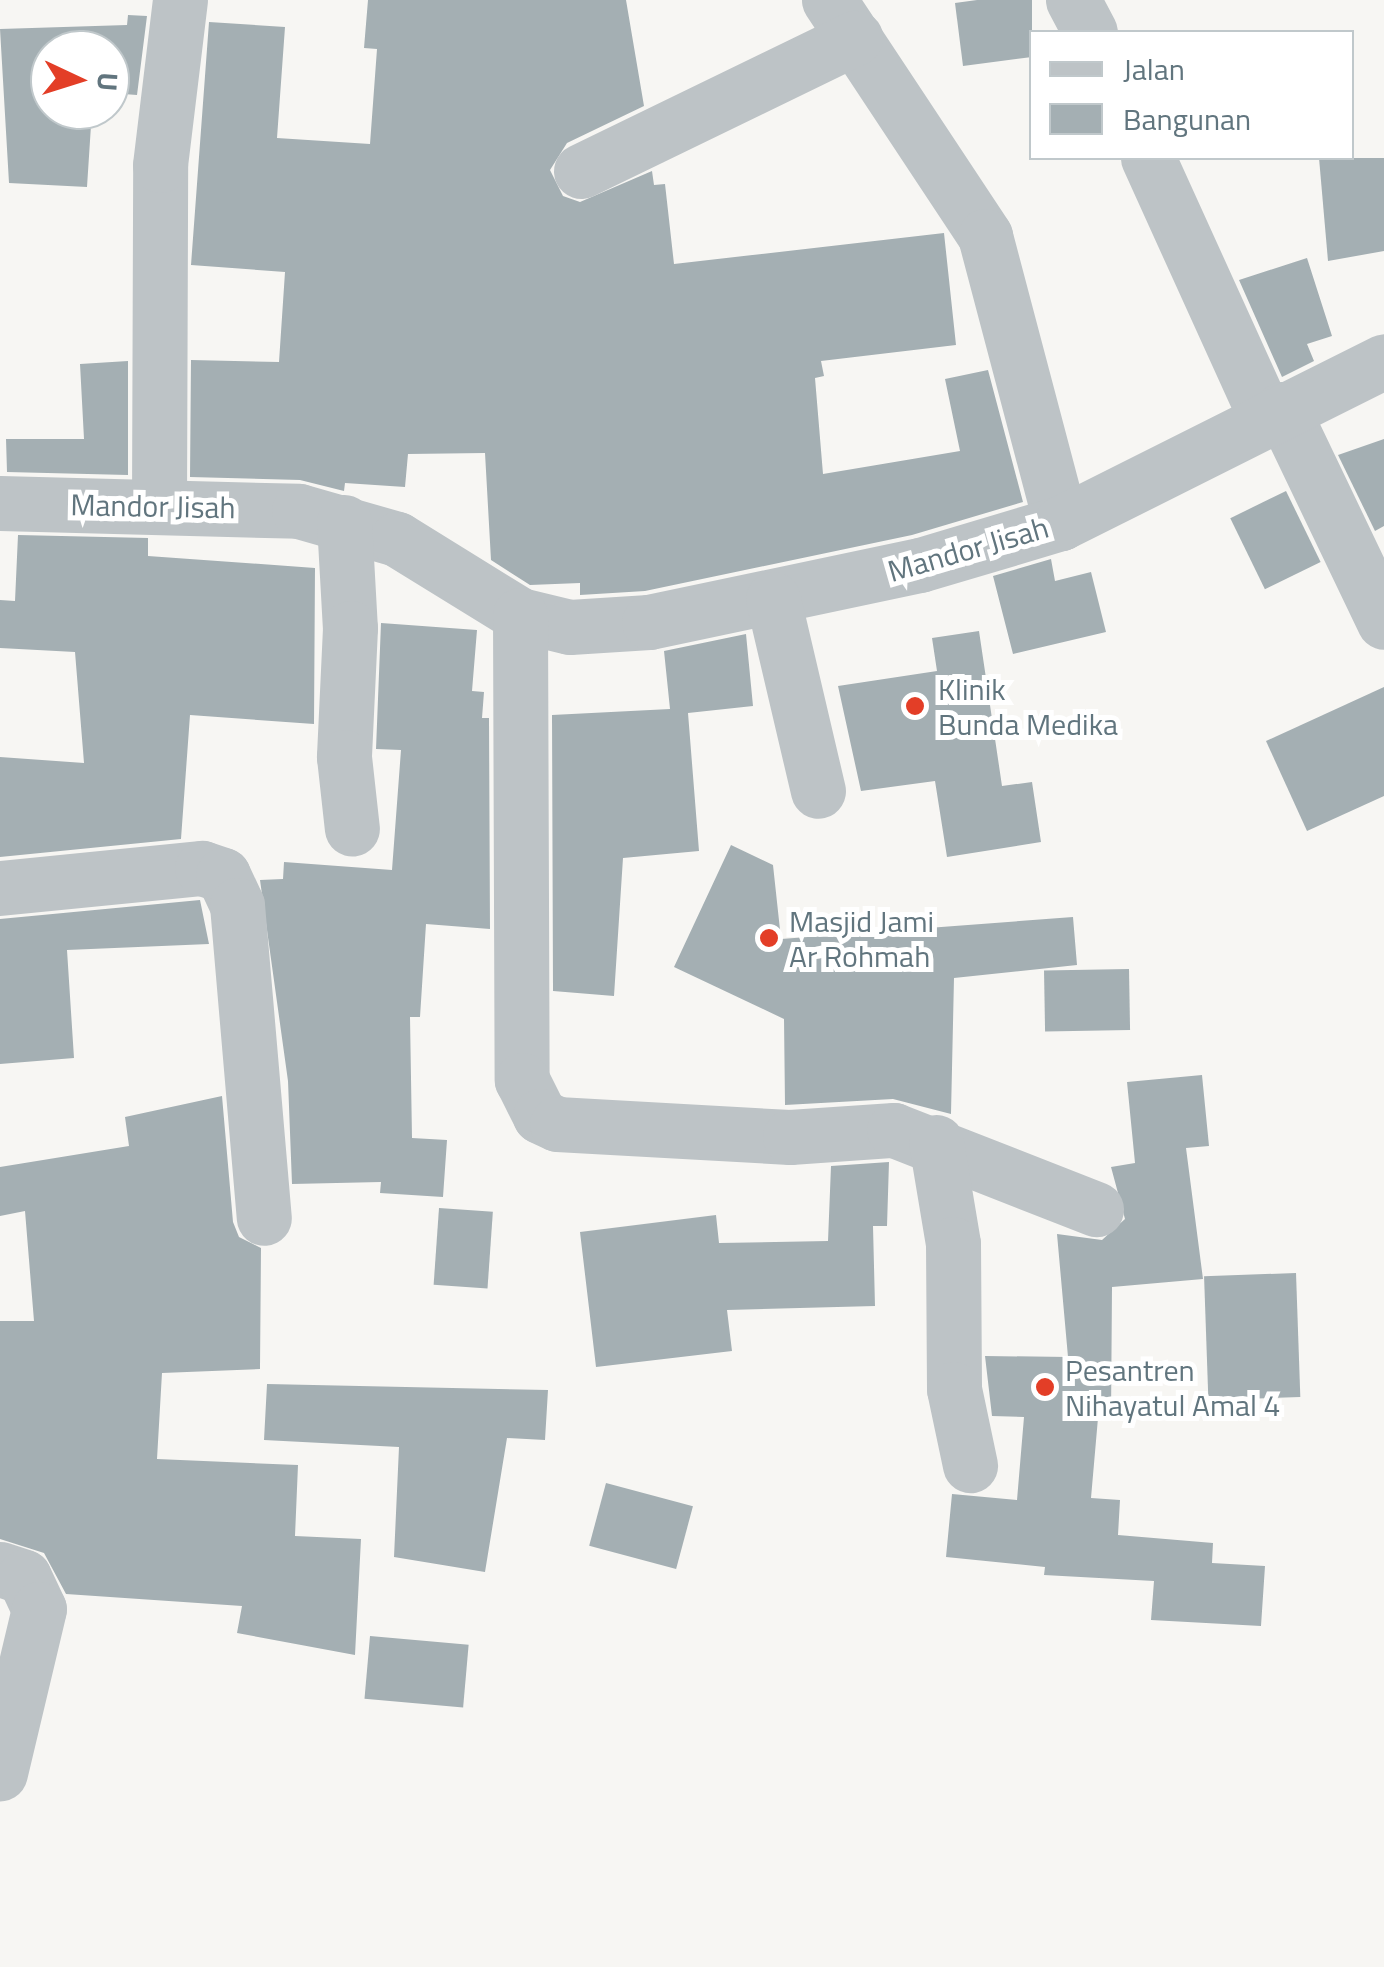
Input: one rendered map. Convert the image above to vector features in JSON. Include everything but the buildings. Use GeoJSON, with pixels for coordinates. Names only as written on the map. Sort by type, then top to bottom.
{"type":"FeatureCollection","features":[{"type":"Feature","properties":{"kind":"street"},"geometry":{"type":"LineString","coordinates":[[158,504],[160,166],[180,0]]}},
{"type":"Feature","properties":{"kind":"street"},"geometry":{"type":"LineString","coordinates":[[1073,0],[1089,30]]}},
{"type":"Feature","properties":{"kind":"street"},"geometry":{"type":"LineString","coordinates":[[581,171],[837,10],[986,236],[1061,523]]}},
{"type":"Feature","properties":{"kind":"street"},"geometry":{"type":"LineString","coordinates":[[1149,160],[1274,414],[1384,622]]}},
{"type":"Feature","properties":{"kind":"street","name":"Mandor Jisah"},"geometry":{"type":"LineString","coordinates":[[0,503],[158,504],[299,511],[396,539],[520,615],[590,626],[774,599],[1061,523],[1384,361]]}},
{"type":"Feature","properties":{"kind":"street"},"geometry":{"type":"LineString","coordinates":[[344,522],[350,628],[344,757],[352,829]]}},
{"type":"Feature","properties":{"kind":"street"},"geometry":{"type":"LineString","coordinates":[[774,599],[818,791]]}},
{"type":"Feature","properties":{"kind":"street"},"geometry":{"type":"LineString","coordinates":[[520,615],[522,1080],[540,1116],[557,1124],[790,1138],[894,1130],[936,1142],[1096,1210]]}},
{"type":"Feature","properties":{"kind":"street"},"geometry":{"type":"LineString","coordinates":[[0,888],[202,868],[223,875],[238,905],[264,1218]]}},
{"type":"Feature","properties":{"kind":"street"},"geometry":{"type":"LineString","coordinates":[[936,1142],[954,1244],[954,1389],[970,1465]]}},
{"type":"Feature","properties":{"kind":"street"},"geometry":{"type":"LineString","coordinates":[[0,1570],[24,1577],[39,1609],[0,1773]]}},
{"type":"Feature","properties":{"kind":"place","name":"Klinik Bunda Medika"},"geometry":{"type":"Point","coordinates":[915,706]}},
{"type":"Feature","properties":{"kind":"place","name":"Masjid Jami Ar Rohmah"},"geometry":{"type":"Point","coordinates":[769,938]}},
{"type":"Feature","properties":{"kind":"place","name":"Pesantren Nihayatul Amal 4"},"geometry":{"type":"Point","coordinates":[1045,1387]}}]}
